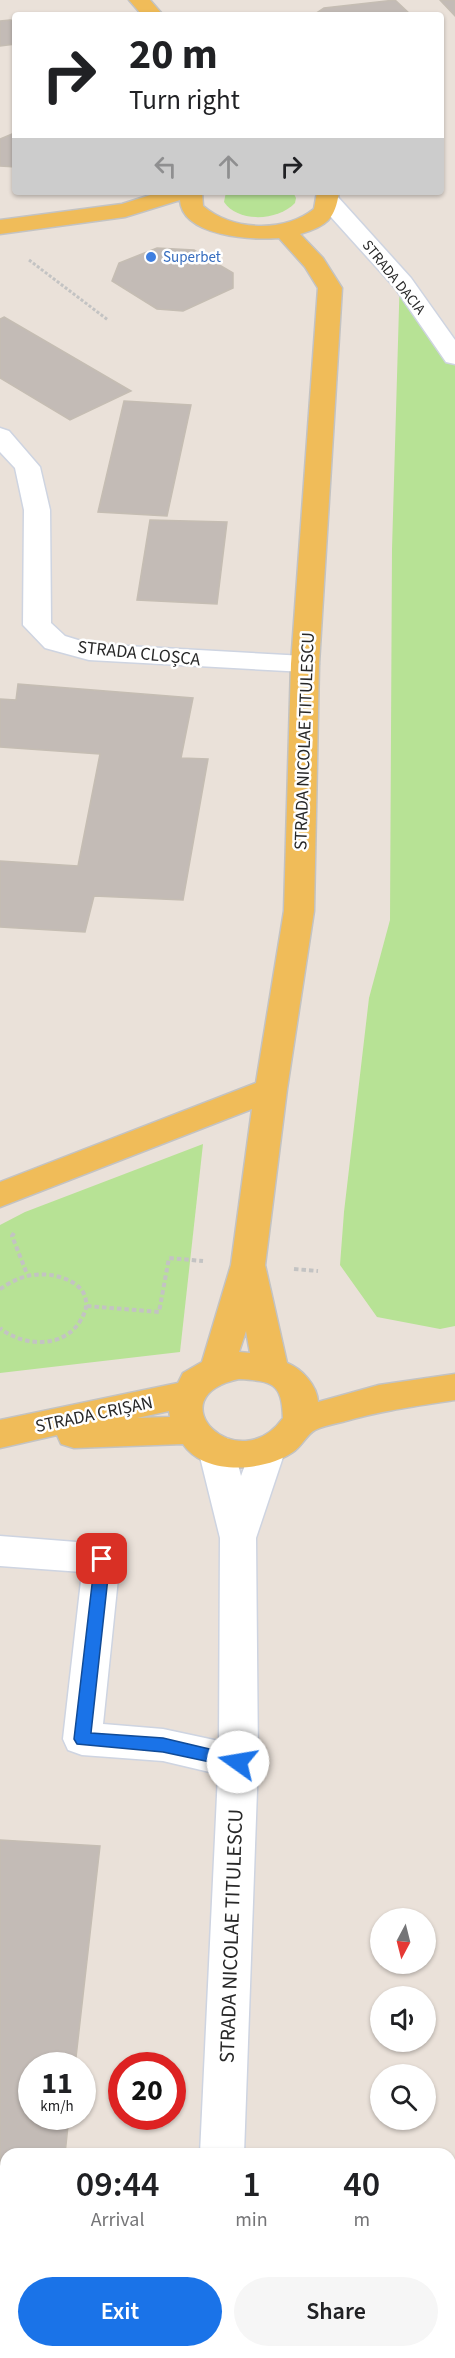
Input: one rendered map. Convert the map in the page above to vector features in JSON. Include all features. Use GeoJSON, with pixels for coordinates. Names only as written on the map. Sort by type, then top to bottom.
{"type":"FeatureCollection","features":[{"type":"Feature","properties":{"kind":"main road"},"geometry":{"type":"LineString","coordinates":[[139,0],[150,12]]}},
{"type":"Feature","properties":{"kind":"main road"},"geometry":{"type":"LineString","coordinates":[[125,210],[174,195]]}},
{"type":"Feature","properties":{"kind":"main road"},"geometry":{"type":"LineString","coordinates":[[191,195],[190,205],[197,214],[209,222]]}},
{"type":"Feature","properties":{"kind":"main road"},"geometry":{"type":"LineString","coordinates":[[0,227],[125,210],[171,211],[244,232],[285,231],[316,219],[326,210],[328,196]]}},
{"type":"Feature","properties":{"kind":"main road","name":"STRADA NICOLAE TITULESCU"},"geometry":{"type":"LineString","coordinates":[[217,1369],[249,1265],[272,1089],[299,911],[305,664],[330,288],[315,263],[285,231]]}},
{"type":"Feature","properties":{"kind":"main road"},"geometry":{"type":"LineString","coordinates":[[0,1195],[272,1089]]}},
{"type":"Feature","properties":{"kind":"main road","name":"STRADA NICOLAE TITULESCU"},"geometry":{"type":"LineString","coordinates":[[249,1265],[282,1376]]}},
{"type":"Feature","properties":{"kind":"main road"},"geometry":{"type":"LineString","coordinates":[[282,1376],[302,1401],[301,1420],[289,1438],[267,1451],[250,1454],[204,1440],[186,1418],[184,1406],[195,1384],[217,1369],[253,1365],[282,1376],[393,1396]]}},
{"type":"Feature","properties":{"kind":"main road"},"geometry":{"type":"LineString","coordinates":[[301,1420],[393,1396],[455,1387]]}},
{"type":"Feature","properties":{"kind":"main road","name":"STRADA CRIȘAN"},"geometry":{"type":"LineString","coordinates":[[0,1435],[188,1394]]}},
{"type":"Feature","properties":{"kind":"main road","name":"STRADA CRIȘAN"},"geometry":{"type":"LineString","coordinates":[[0,1435],[204,1440]]}},
{"type":"Feature","properties":{"kind":"street","name":"STRADA DACIA"},"geometry":{"type":"LineString","coordinates":[[328,196],[403,283],[455,357]]}},
{"type":"Feature","properties":{"kind":"street","name":"STRADA CLOȘCA"},"geometry":{"type":"LineString","coordinates":[[0,436],[27,467],[37,510],[37,625],[56,642],[89,652],[305,664]]}},
{"type":"Feature","properties":{"kind":"street","name":"STRADA NICOLAE TITULESCU"},"geometry":{"type":"LineString","coordinates":[[204,1440],[238,1538]]}},
{"type":"Feature","properties":{"kind":"street","name":"STRADA NICOLAE TITULESCU"},"geometry":{"type":"LineString","coordinates":[[222,2148],[238,1762],[238,1538],[267,1451]]}},
{"type":"Feature","properties":{"kind":"street"},"geometry":{"type":"LineString","coordinates":[[0,1551],[102,1559],[82,1739],[163,1745],[238,1762]]}},
{"type":"Feature","properties":{"kind":"street"},"geometry":{"type":"LineString","coordinates":[[0,2358],[8,2358]]}},
{"type":"Feature","properties":{"kind":"path"},"geometry":{"type":"LineString","coordinates":[[27,259],[108,320]]}},
{"type":"Feature","properties":{"kind":"path"},"geometry":{"type":"LineString","coordinates":[[0,1288],[10,1280],[27,1274],[57,1274],[78,1286],[85,1296],[87,1306],[82,1320],[71,1332],[55,1340],[35,1343],[16,1339],[1,1330]]}},
{"type":"Feature","properties":{"kind":"green space"},"geometry":{"type":"Polygon","coordinates":[[[225,195],[294,195],[296,198],[295,203],[288,209],[269,216],[258,217],[239,214],[224,202],[225,195]]]}},
{"type":"Feature","properties":{"kind":"green space"},"geometry":{"type":"Polygon","coordinates":[[[400,273],[455,352],[455,1326],[440,1329],[377,1317],[340,1265],[369,998],[390,920],[392,549],[400,273]]]}},
{"type":"Feature","properties":{"kind":"green space"},"geometry":{"type":"Polygon","coordinates":[[[203,1144],[180,1352],[0,1373],[0,1225],[25,1212],[203,1144]]]}},
{"type":"Feature","properties":{"kind":"building"},"geometry":{"type":"Polygon","coordinates":[[[395,0],[408,12],[318,12],[324,8],[395,0]]]}},
{"type":"Feature","properties":{"kind":"building"},"geometry":{"type":"Polygon","coordinates":[[[440,0],[455,0],[455,16],[440,0]]]}},
{"type":"Feature","properties":{"kind":"building"},"geometry":{"type":"Polygon","coordinates":[[[12,20],[12,44],[0,46],[0,21],[12,20]]]}},
{"type":"Feature","properties":{"kind":"building"},"geometry":{"type":"Polygon","coordinates":[[[12,134],[12,167],[0,166],[0,139],[12,134]]]}},
{"type":"Feature","properties":{"kind":"building"},"geometry":{"type":"Polygon","coordinates":[[[157,248],[194,250],[233,273],[233,288],[183,311],[157,309],[112,281],[119,263],[157,248]]]}},
{"type":"Feature","properties":{"kind":"building"},"geometry":{"type":"Polygon","coordinates":[[[4,317],[131,391],[70,420],[0,378],[0,319],[4,317]]]}},
{"type":"Feature","properties":{"kind":"building"},"geometry":{"type":"Polygon","coordinates":[[[124,401],[191,405],[167,516],[98,512],[124,401]]]}},
{"type":"Feature","properties":{"kind":"building"},"geometry":{"type":"Polygon","coordinates":[[[150,520],[227,522],[217,604],[137,600],[150,520]]]}},
{"type":"Feature","properties":{"kind":"building"},"geometry":{"type":"Polygon","coordinates":[[[18,684],[193,698],[181,758],[208,759],[183,900],[94,896],[85,932],[0,927],[0,861],[78,866],[100,754],[0,747],[0,699],[16,700],[18,684]]]}},
{"type":"Feature","properties":{"kind":"building"},"geometry":{"type":"Polygon","coordinates":[[[0,1840],[100,1846],[77,2052],[18,2052],[18,2130],[68,2130],[66,2148],[0,2148],[0,1840]]]}},
{"type":"Feature","properties":{"kind":"place","name":"Superbet"},"geometry":{"type":"Point","coordinates":[151,257]}},
{"type":"Feature","properties":{"kind":"route"},"geometry":{"type":"LineString","coordinates":[[102,1559],[82,1739],[163,1745],[238,1762]]}}]}
